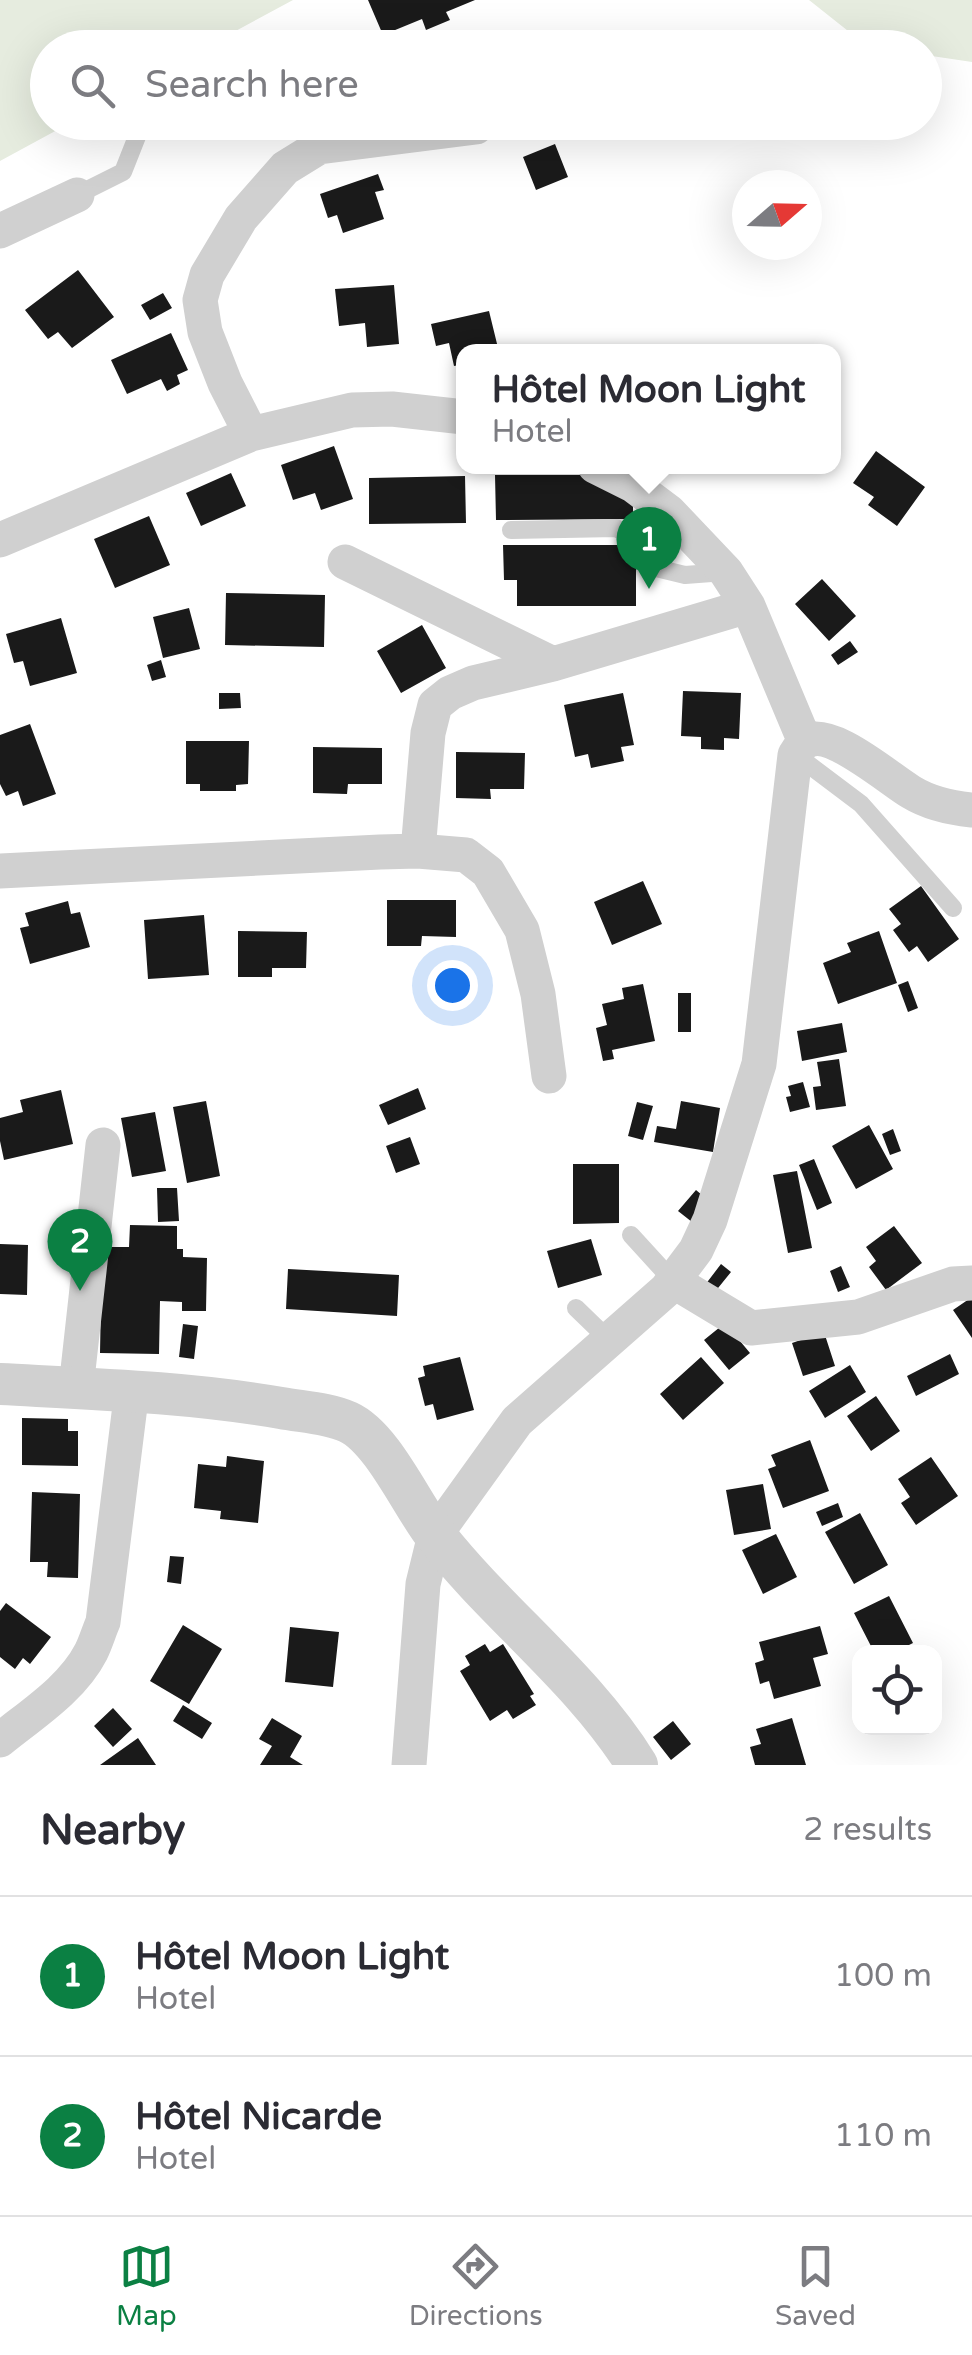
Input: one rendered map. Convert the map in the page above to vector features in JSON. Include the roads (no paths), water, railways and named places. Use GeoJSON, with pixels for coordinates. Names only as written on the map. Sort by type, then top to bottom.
{"type":"FeatureCollection","features":[{"type":"Feature","properties":{"kind":"street"},"geometry":{"type":"LineString","coordinates":[[251,434],[205,332],[200,300],[207,275],[241,218],[285,168],[319,147],[374,140]]}},
{"type":"Feature","properties":{"kind":"street"},"geometry":{"type":"LineString","coordinates":[[0,231],[77,195]]}},
{"type":"Feature","properties":{"kind":"street"},"geometry":{"type":"LineString","coordinates":[[0,540],[251,434],[352,410],[456,416]]}},
{"type":"Feature","properties":{"kind":"street"},"geometry":{"type":"LineString","coordinates":[[410,1765],[423,1584],[435,1535],[517,1421],[666,1290],[696,1250],[710,1220],[759,1064],[800,748],[748,606],[726,572],[668,512],[611,474]]}},
{"type":"Feature","properties":{"kind":"street"},"geometry":{"type":"LineString","coordinates":[[345,562],[552,664]]}},
{"type":"Feature","properties":{"kind":"street"},"geometry":{"type":"LineString","coordinates":[[418,851],[428,733],[435,705],[450,693],[748,606]]}},
{"type":"Feature","properties":{"kind":"street"},"geometry":{"type":"LineString","coordinates":[[800,748],[818,738],[838,744],[915,794],[952,808],[972,810]]}},
{"type":"Feature","properties":{"kind":"street"},"geometry":{"type":"LineString","coordinates":[[0,871],[418,851],[466,855],[488,872],[522,930],[538,994],[549,1076]]}},
{"type":"Feature","properties":{"kind":"street"},"geometry":{"type":"LineString","coordinates":[[76,1388],[103,1146]]}},
{"type":"Feature","properties":{"kind":"street"},"geometry":{"type":"LineString","coordinates":[[674,1281],[752,1328],[858,1317],[953,1284],[972,1283]]}},
{"type":"Feature","properties":{"kind":"street"},"geometry":{"type":"LineString","coordinates":[[0,1384],[132,1390],[254,1404],[339,1418],[353,1424],[378,1450],[435,1535],[580,1690],[637,1765]]}},
{"type":"Feature","properties":{"kind":"street"},"geometry":{"type":"LineString","coordinates":[[0,1740],[57,1693],[92,1652],[103,1622],[132,1390]]}},
{"type":"Feature","properties":{"kind":"lane"},"geometry":{"type":"LineString","coordinates":[[77,195],[122,172],[135,140]]}},
{"type":"Feature","properties":{"kind":"lane"},"geometry":{"type":"LineString","coordinates":[[511,530],[616,528],[637,539],[656,568],[686,575],[726,572]]}},
{"type":"Feature","properties":{"kind":"lane"},"geometry":{"type":"LineString","coordinates":[[800,748],[861,804],[953,908]]}},
{"type":"Feature","properties":{"kind":"lane"},"geometry":{"type":"LineString","coordinates":[[631,1235],[674,1281]]}},
{"type":"Feature","properties":{"kind":"lane"},"geometry":{"type":"LineString","coordinates":[[576,1308],[610,1340]]}},
{"type":"Feature","properties":{"kind":"place","name":"Hôtel Moon Light"},"geometry":{"type":"Point","coordinates":[649,589]}},
{"type":"Feature","properties":{"kind":"place","name":"Hôtel Nicarde"},"geometry":{"type":"Point","coordinates":[80,1291]}}]}
